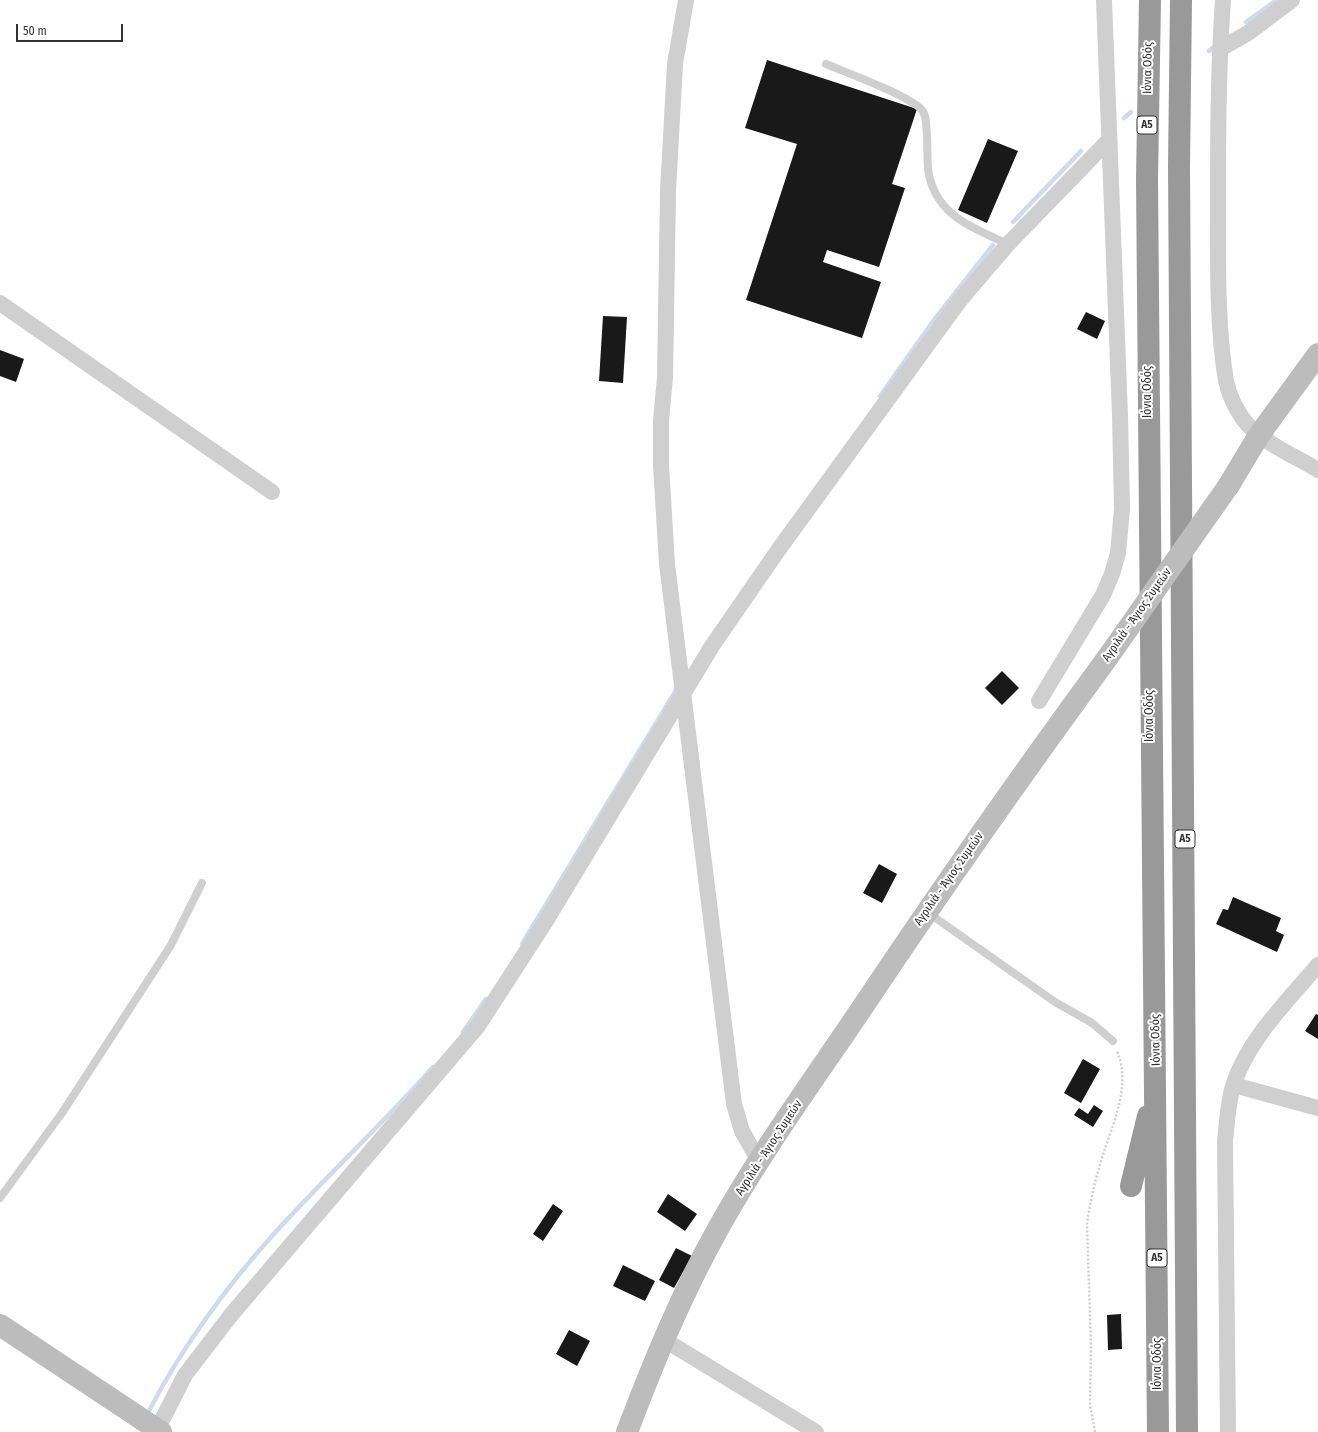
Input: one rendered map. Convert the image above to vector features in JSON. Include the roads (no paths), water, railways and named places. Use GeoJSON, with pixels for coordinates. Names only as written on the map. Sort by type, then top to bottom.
{"type":"FeatureCollection","features":[{"type":"Feature","properties":{"kind":"highway","name":"Ιόνια Οδός"},"geometry":{"type":"LineString","coordinates":[[1150,0],[1147,180],[1158,1432]]}},
{"type":"Feature","properties":{"kind":"highway","name":"Α5"},"geometry":{"type":"LineString","coordinates":[[1181,0],[1179,166],[1186,1077],[1187,1432]]}},
{"type":"Feature","properties":{"kind":"highway"},"geometry":{"type":"LineString","coordinates":[[1131,1186],[1156,1084]]}},
{"type":"Feature","properties":{"kind":"main road","name":"Αγριλιά - Άγιος Συμεών"},"geometry":{"type":"LineString","coordinates":[[627,1432],[663,1339],[684,1293],[720,1226],[759,1161],[927,911],[1020,777],[1108,657],[1229,485],[1259,435],[1318,354]]}},
{"type":"Feature","properties":{"kind":"main road"},"geometry":{"type":"LineString","coordinates":[[0,1325],[158,1431]]}},
{"type":"Feature","properties":{"kind":"street"},"geometry":{"type":"LineString","coordinates":[[686,0],[675,64],[672,113],[668,191],[665,378],[661,421],[661,472],[667,557],[734,1104],[742,1131],[759,1161]]}},
{"type":"Feature","properties":{"kind":"street"},"geometry":{"type":"LineString","coordinates":[[1039,701],[1103,595],[1112,574],[1118,553],[1122,509],[1120,423],[1108,141],[1104,0]]}},
{"type":"Feature","properties":{"kind":"street"},"geometry":{"type":"LineString","coordinates":[[1223,0],[1220,49],[1218,252],[1221,336],[1227,382],[1236,407],[1244,420],[1259,435],[1318,470]]}},
{"type":"Feature","properties":{"kind":"street"},"geometry":{"type":"LineString","coordinates":[[1220,49],[1248,33],[1292,0]]}},
{"type":"Feature","properties":{"kind":"street"},"geometry":{"type":"LineString","coordinates":[[158,1431],[185,1375],[231,1315],[478,1026],[544,924],[712,646],[796,525],[960,300],[1008,244],[1108,141]]}},
{"type":"Feature","properties":{"kind":"street"},"geometry":{"type":"LineString","coordinates":[[0,303],[272,492]]}},
{"type":"Feature","properties":{"kind":"street"},"geometry":{"type":"LineString","coordinates":[[1228,1432],[1225,1141],[1234,1085],[1248,1055],[1265,1028],[1318,965]]}},
{"type":"Feature","properties":{"kind":"street"},"geometry":{"type":"LineString","coordinates":[[1234,1085],[1318,1108]]}},
{"type":"Feature","properties":{"kind":"street"},"geometry":{"type":"LineString","coordinates":[[663,1339],[816,1432]]}},
{"type":"Feature","properties":{"kind":"lane"},"geometry":{"type":"LineString","coordinates":[[826,64],[892,93],[916,105],[923,111],[926,122],[929,178],[937,197],[950,213],[965,225],[1008,244]]}},
{"type":"Feature","properties":{"kind":"lane"},"geometry":{"type":"LineString","coordinates":[[0,1198],[62,1113],[172,945],[202,883]]}},
{"type":"Feature","properties":{"kind":"lane"},"geometry":{"type":"LineString","coordinates":[[927,911],[1055,1002],[1092,1023],[1113,1041]]}},
{"type":"Feature","properties":{"kind":"waterway"},"geometry":{"type":"LineString","coordinates":[[1246,22],[1277,0]]}},
{"type":"Feature","properties":{"kind":"waterway"},"geometry":{"type":"LineString","coordinates":[[1209,51],[1216,45]]}},
{"type":"Feature","properties":{"kind":"waterway"},"geometry":{"type":"LineString","coordinates":[[1124,118],[1131,112]]}},
{"type":"Feature","properties":{"kind":"waterway"},"geometry":{"type":"LineString","coordinates":[[1013,222],[1081,151]]}},
{"type":"Feature","properties":{"kind":"waterway"},"geometry":{"type":"LineString","coordinates":[[880,396],[934,320],[993,245]]}},
{"type":"Feature","properties":{"kind":"waterway"},"geometry":{"type":"LineString","coordinates":[[522,944],[678,687]]}},
{"type":"Feature","properties":{"kind":"waterway"},"geometry":{"type":"LineString","coordinates":[[463,1032],[486,999]]}},
{"type":"Feature","properties":{"kind":"waterway"},"geometry":{"type":"LineString","coordinates":[[150,1409],[162,1386],[190,1341],[255,1255],[312,1193],[414,1089],[433,1067]]}}]}
